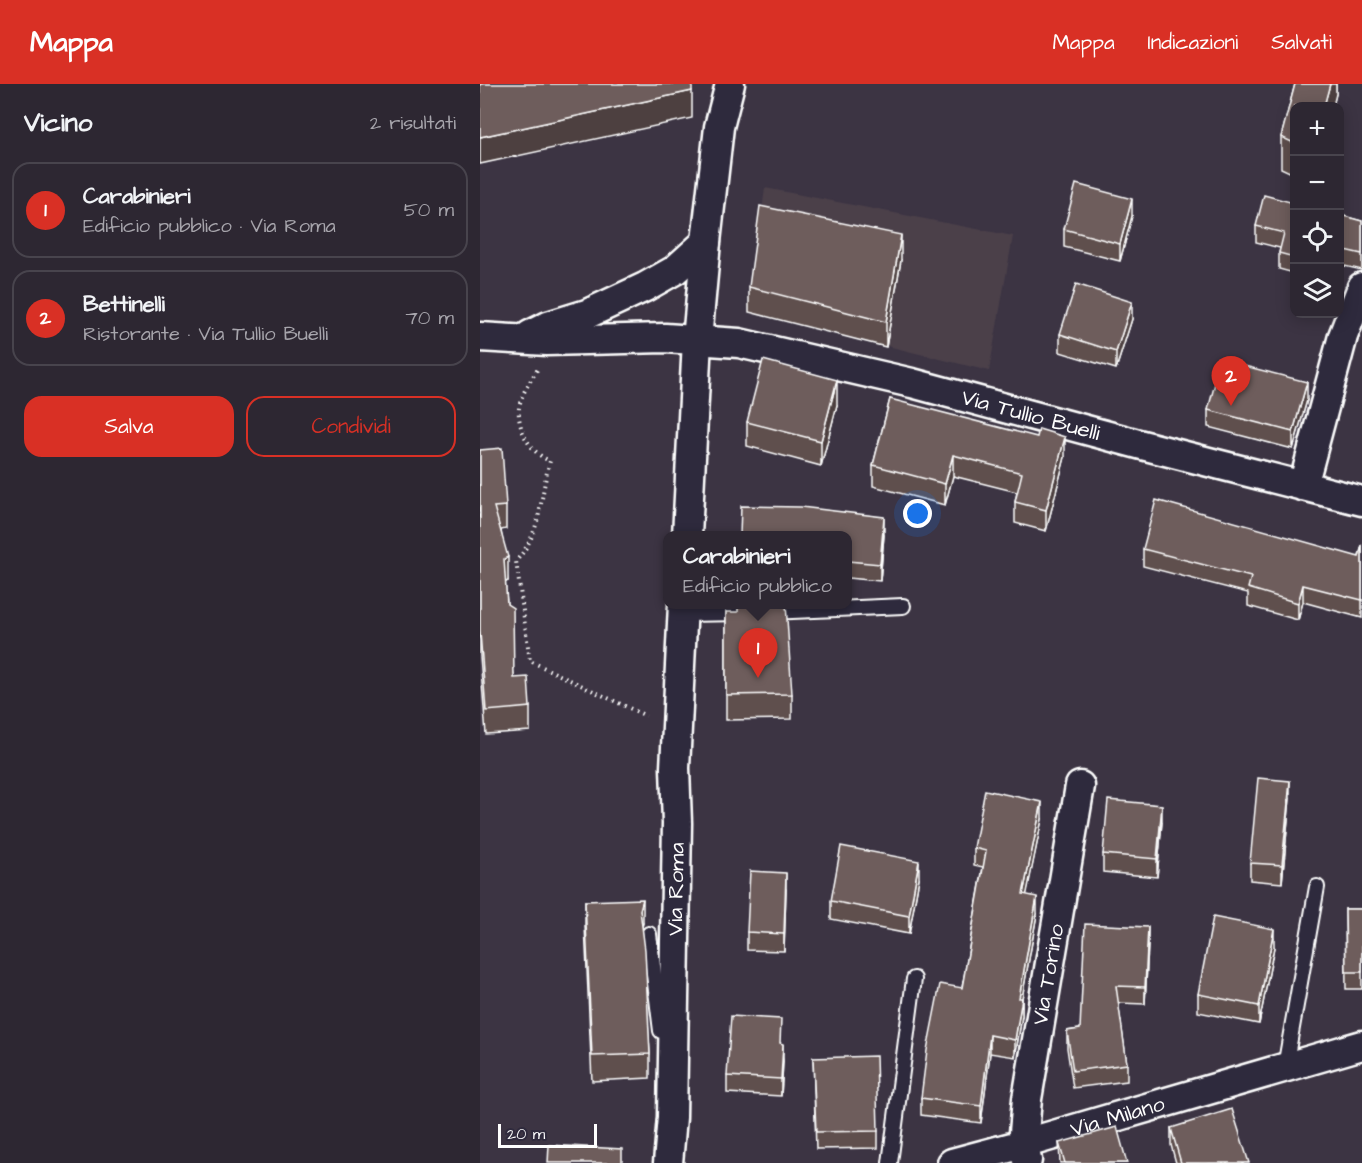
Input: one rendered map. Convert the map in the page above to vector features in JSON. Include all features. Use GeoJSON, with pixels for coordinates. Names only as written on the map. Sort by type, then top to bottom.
{"type":"FeatureCollection","features":[{"type":"Feature","properties":{"kind":"street"},"geometry":{"type":"LineString","coordinates":[[687,531],[697,340],[706,242],[719,127],[730,84]]}},
{"type":"Feature","properties":{"kind":"street"},"geometry":{"type":"LineString","coordinates":[[524,338],[548,326],[587,314],[645,287],[675,270],[706,242]]}},
{"type":"Feature","properties":{"kind":"street"},"geometry":{"type":"LineString","coordinates":[[1303,486],[1343,336],[1362,287]]}},
{"type":"Feature","properties":{"kind":"street","name":"Via Tullio Buelli"},"geometry":{"type":"LineString","coordinates":[[480,337],[547,341],[665,338],[739,343],[912,383],[1362,501]]}},
{"type":"Feature","properties":{"kind":"street","name":"Via Roma"},"geometry":{"type":"LineString","coordinates":[[668,1163],[672,1117],[677,823],[675,768],[683,609]]}},
{"type":"Feature","properties":{"kind":"street","name":"Via Torino"},"geometry":{"type":"LineString","coordinates":[[1025,1154],[1027,1099],[1080,786]]}},
{"type":"Feature","properties":{"kind":"street","name":"Via Milano"},"geometry":{"type":"LineString","coordinates":[[952,1163],[1025,1154],[1285,1067],[1362,1045]]}},
{"type":"Feature","properties":{"kind":"lane"},"geometry":{"type":"LineString","coordinates":[[852,608],[903,606]]}},
{"type":"Feature","properties":{"kind":"lane"},"geometry":{"type":"LineString","coordinates":[[683,609],[713,614],[832,609]]}},
{"type":"Feature","properties":{"kind":"lane"},"geometry":{"type":"LineString","coordinates":[[1285,1067],[1317,887]]}},
{"type":"Feature","properties":{"kind":"lane"},"geometry":{"type":"LineString","coordinates":[[649,934],[672,1117]]}},
{"type":"Feature","properties":{"kind":"lane"},"geometry":{"type":"LineString","coordinates":[[890,1163],[914,979]]}},
{"type":"Feature","properties":{"kind":"path"},"geometry":{"type":"LineString","coordinates":[[545,367],[538,368],[522,396],[519,410],[527,442],[542,458],[550,461],[534,534],[527,548],[516,561],[530,661],[650,718]]}},
{"type":"Feature","properties":{"kind":"shaded area"},"geometry":{"type":"Polygon","coordinates":[[[765,188],[1013,236],[989,371],[749,312],[765,188]]]}},
{"type":"Feature","properties":{"kind":"building"},"geometry":{"type":"Polygon","coordinates":[[[480,84],[692,84],[692,91],[480,137],[480,84]]]}},
{"type":"Feature","properties":{"kind":"building"},"geometry":{"type":"Polygon","coordinates":[[[1295,84],[1330,84],[1325,102],[1290,102],[1295,84]]]}},
{"type":"Feature","properties":{"kind":"building"},"geometry":{"type":"Polygon","coordinates":[[[1290,103],[1290,141],[1281,137],[1290,103]]]}},
{"type":"Feature","properties":{"kind":"building"},"geometry":{"type":"Polygon","coordinates":[[[1076,184],[1132,199],[1120,244],[1064,229],[1076,184]]]}},
{"type":"Feature","properties":{"kind":"building"},"geometry":{"type":"Polygon","coordinates":[[[1264,195],[1290,202],[1290,256],[1279,253],[1284,233],[1256,226],[1264,195]]]}},
{"type":"Feature","properties":{"kind":"building"},"geometry":{"type":"Polygon","coordinates":[[[760,206],[901,235],[886,322],[749,287],[760,206]]]}},
{"type":"Feature","properties":{"kind":"building"},"geometry":{"type":"Polygon","coordinates":[[[1344,216],[1362,221],[1362,254],[1344,250],[1344,216]]]}},
{"type":"Feature","properties":{"kind":"building"},"geometry":{"type":"Polygon","coordinates":[[[1076,284],[1132,302],[1116,352],[1060,334],[1076,284]]]}},
{"type":"Feature","properties":{"kind":"building"},"geometry":{"type":"Polygon","coordinates":[[[763,360],[837,380],[821,441],[747,422],[763,360]]]}},
{"type":"Feature","properties":{"kind":"building"},"geometry":{"type":"Polygon","coordinates":[[[1221,360],[1307,382],[1293,432],[1208,410],[1221,360]]]}},
{"type":"Feature","properties":{"kind":"building"},"geometry":{"type":"Polygon","coordinates":[[[890,399],[1037,437],[1039,429],[1065,437],[1046,510],[1015,502],[1022,473],[953,455],[945,484],[873,465],[890,399]]]}},
{"type":"Feature","properties":{"kind":"building"},"geometry":{"type":"Polygon","coordinates":[[[502,448],[506,506],[494,507],[508,557],[504,559],[507,604],[513,608],[514,678],[528,677],[530,707],[486,711],[480,632],[480,450],[502,448]]]}},
{"type":"Feature","properties":{"kind":"building"},"geometry":{"type":"Polygon","coordinates":[[[1156,500],[1359,557],[1362,545],[1362,600],[1303,585],[1298,603],[1248,588],[1251,577],[1143,549],[1156,500]]]}},
{"type":"Feature","properties":{"kind":"building"},"geometry":{"type":"Polygon","coordinates":[[[741,506],[801,507],[884,517],[880,564],[852,561],[852,531],[740,531],[741,506]]]}},
{"type":"Feature","properties":{"kind":"building"},"geometry":{"type":"Polygon","coordinates":[[[738,609],[786,609],[792,694],[726,695],[726,612],[738,612],[738,609]]]}},
{"type":"Feature","properties":{"kind":"building"},"geometry":{"type":"Polygon","coordinates":[[[1258,778],[1290,781],[1282,865],[1250,863],[1258,778]]]}},
{"type":"Feature","properties":{"kind":"building"},"geometry":{"type":"Polygon","coordinates":[[[985,790],[1042,802],[1023,894],[1037,897],[1019,998],[1022,998],[1015,1040],[990,1035],[981,1106],[921,1098],[927,1050],[940,984],[962,988],[986,851],[974,848],[985,790]]]}},
{"type":"Feature","properties":{"kind":"building"},"geometry":{"type":"Polygon","coordinates":[[[1108,800],[1162,805],[1157,859],[1103,854],[1108,800]]]}},
{"type":"Feature","properties":{"kind":"building"},"geometry":{"type":"Polygon","coordinates":[[[841,846],[919,861],[909,916],[831,901],[841,846]]]}},
{"type":"Feature","properties":{"kind":"building"},"geometry":{"type":"Polygon","coordinates":[[[750,871],[786,873],[784,934],[747,932],[750,871]]]}},
{"type":"Feature","properties":{"kind":"building"},"geometry":{"type":"Polygon","coordinates":[[[643,899],[640,910],[645,950],[650,1054],[592,1056],[585,901],[643,899]]]}},
{"type":"Feature","properties":{"kind":"building"},"geometry":{"type":"Polygon","coordinates":[[[1345,909],[1362,909],[1362,972],[1346,972],[1345,909]]]}},
{"type":"Feature","properties":{"kind":"building"},"geometry":{"type":"Polygon","coordinates":[[[1213,917],[1274,929],[1259,1006],[1198,994],[1213,917]]]}},
{"type":"Feature","properties":{"kind":"building"},"geometry":{"type":"Polygon","coordinates":[[[1085,924],[1148,927],[1145,987],[1116,986],[1127,1064],[1073,1071],[1067,1031],[1080,1029],[1085,924]]]}},
{"type":"Feature","properties":{"kind":"building"},"geometry":{"type":"Polygon","coordinates":[[[731,1016],[781,1019],[780,1043],[783,1044],[781,1079],[727,1076],[731,1016]]]}},
{"type":"Feature","properties":{"kind":"building"},"geometry":{"type":"Polygon","coordinates":[[[876,1056],[878,1131],[816,1132],[813,1058],[876,1056]]]}},
{"type":"Feature","properties":{"kind":"building"},"geometry":{"type":"Polygon","coordinates":[[[1232,1109],[1249,1163],[1181,1163],[1171,1128],[1232,1109]]]}},
{"type":"Feature","properties":{"kind":"building"},"geometry":{"type":"Polygon","coordinates":[[[1117,1127],[1127,1163],[1065,1163],[1059,1143],[1117,1127]]]}},
{"type":"Feature","properties":{"kind":"building"},"geometry":{"type":"Polygon","coordinates":[[[549,1145],[622,1149],[622,1163],[548,1163],[549,1145]]]}},
{"type":"Feature","properties":{"kind":"place","name":"Bettinelli"},"geometry":{"type":"Point","coordinates":[1231,406]}},
{"type":"Feature","properties":{"kind":"place","name":"Carabinieri"},"geometry":{"type":"Point","coordinates":[758,678]}}]}
